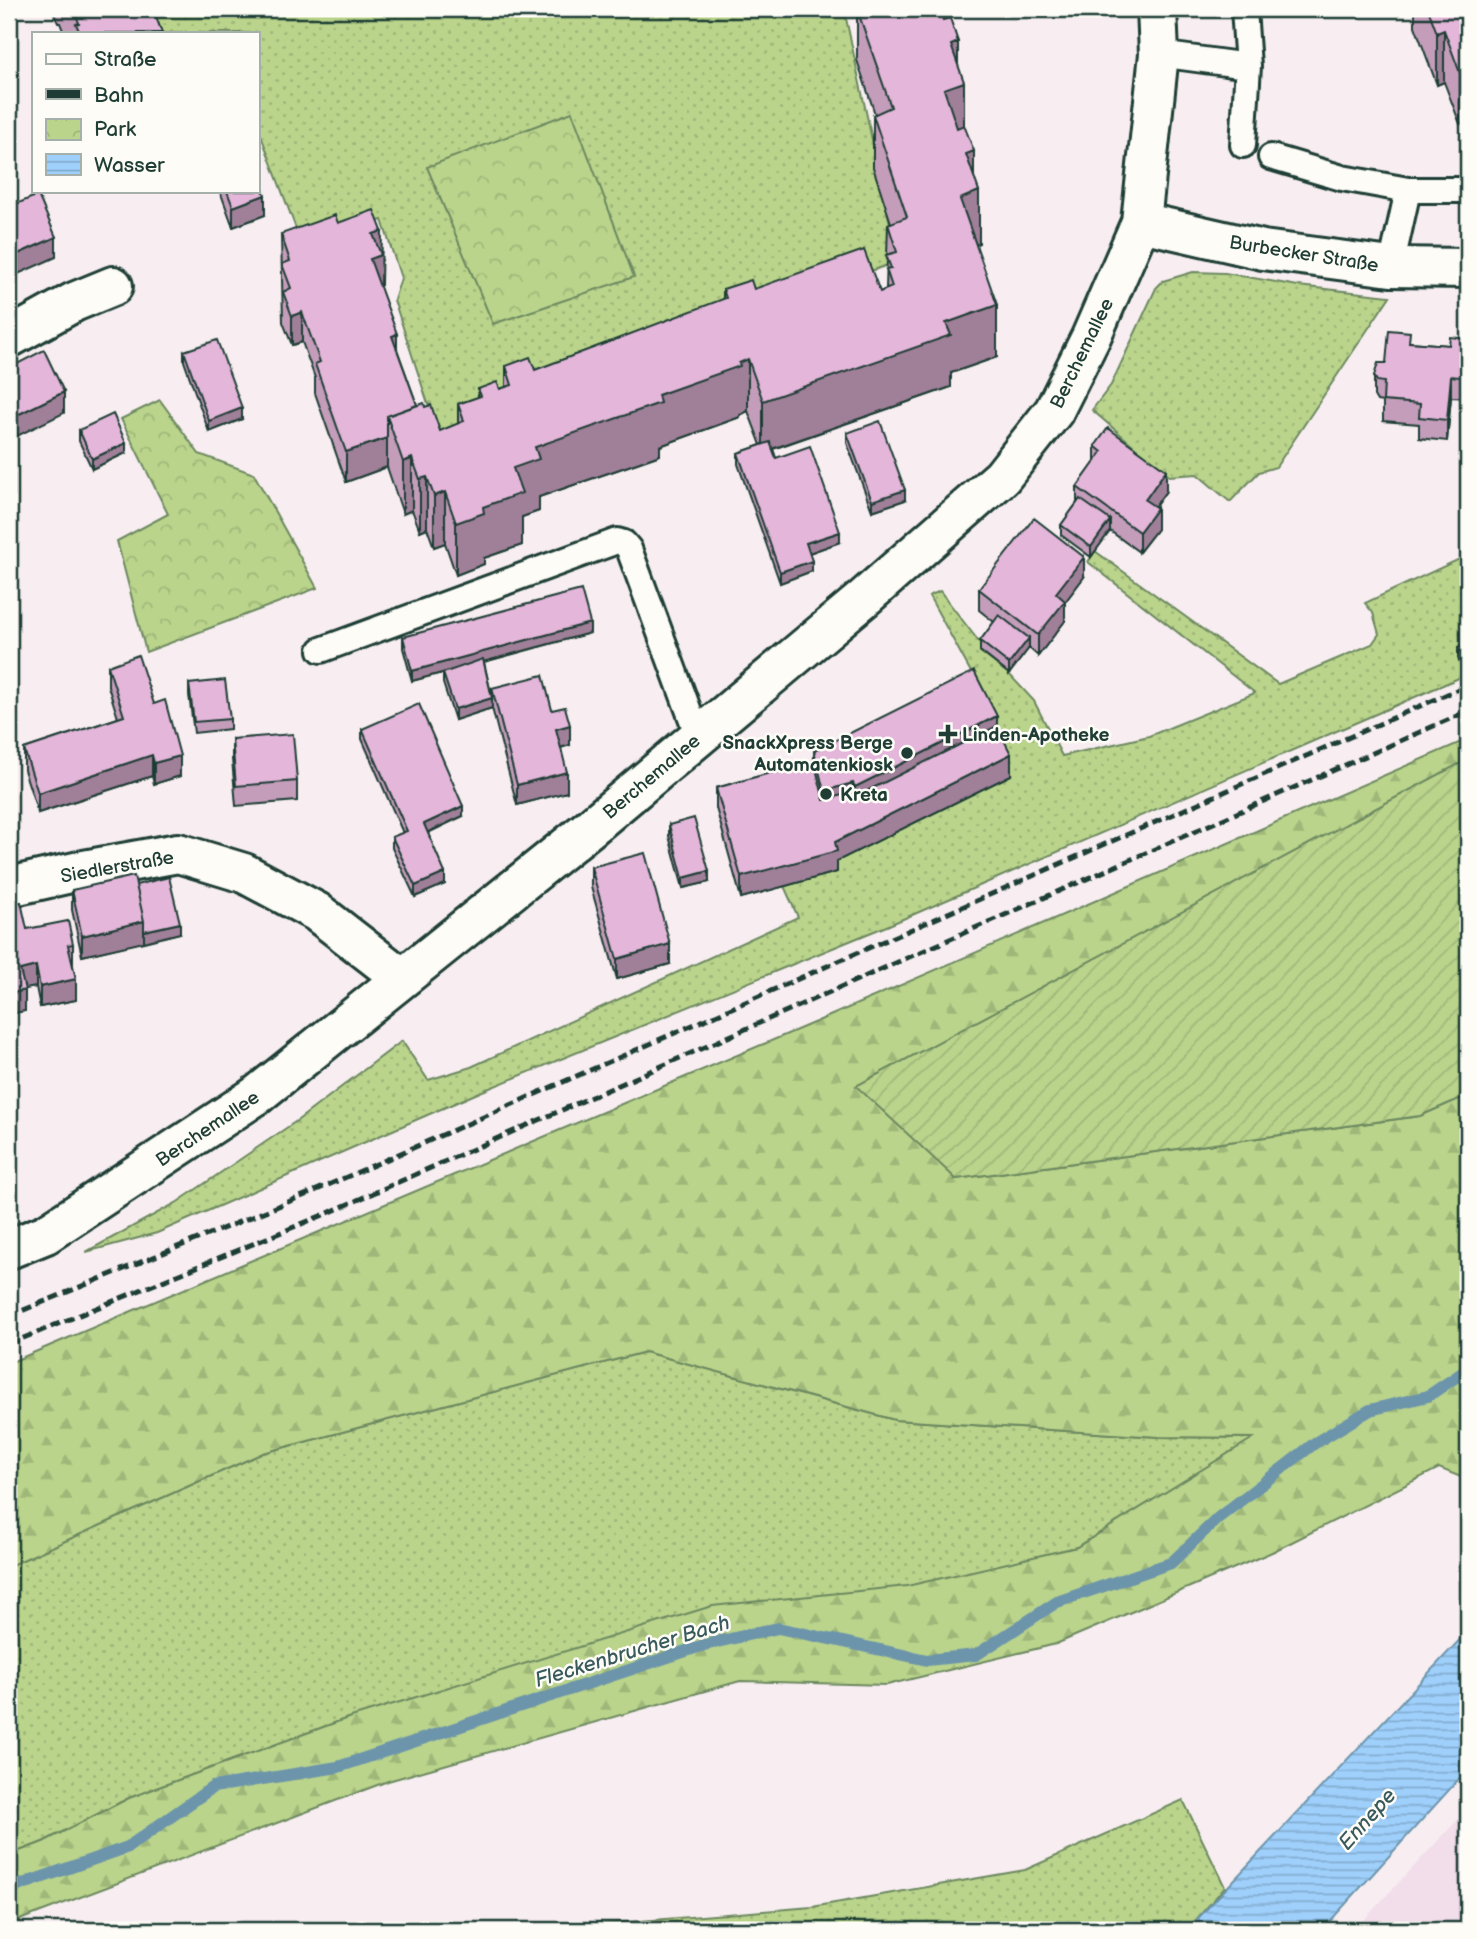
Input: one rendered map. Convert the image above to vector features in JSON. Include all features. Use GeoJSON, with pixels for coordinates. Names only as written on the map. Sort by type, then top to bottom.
{"type":"FeatureCollection","features":[{"type":"Feature","properties":{"kind":"street","name":"Berchemallee"},"geometry":{"type":"LineString","coordinates":[[9,1249],[46,1234],[257,1096],[591,827],[872,592],[1002,477],[1054,411],[1091,337],[1141,222],[1159,54],[1157,9]]}},
{"type":"Feature","properties":{"kind":"street","name":"Burbecker Straße"},"geometry":{"type":"LineString","coordinates":[[1141,222],[1263,250],[1391,267],[1468,268]]}},
{"type":"Feature","properties":{"kind":"street"},"geometry":{"type":"LineString","coordinates":[[9,338],[74,302],[113,286]]}},
{"type":"Feature","properties":{"kind":"street","name":"Siedlerstraße"},"geometry":{"type":"LineString","coordinates":[[9,887],[178,853],[244,873],[317,912],[402,978]]}},
{"type":"Feature","properties":{"kind":"lane"},"geometry":{"type":"LineString","coordinates":[[1243,145],[1248,66],[1244,9]]}},
{"type":"Feature","properties":{"kind":"lane"},"geometry":{"type":"LineString","coordinates":[[1159,54],[1248,66]]}},
{"type":"Feature","properties":{"kind":"lane"},"geometry":{"type":"LineString","coordinates":[[1270,157],[1342,178],[1408,190],[1468,190]]}},
{"type":"Feature","properties":{"kind":"lane"},"geometry":{"type":"LineString","coordinates":[[1391,267],[1408,190]]}},
{"type":"Feature","properties":{"kind":"lane"},"geometry":{"type":"LineString","coordinates":[[321,650],[617,541],[624,543],[629,549],[698,736]]}},
{"type":"Feature","properties":{"kind":"shaded area"},"geometry":{"type":"Polygon","coordinates":[[[1468,1809],[1468,1930],[1354,1930],[1468,1809]]]}},
{"type":"Feature","properties":{"kind":"green space"},"geometry":{"type":"Polygon","coordinates":[[[153,9],[844,9],[898,261],[438,434],[394,300],[401,278],[382,220],[301,242],[259,130],[259,32],[161,32],[153,9]]]}},
{"type":"Feature","properties":{"kind":"green space"},"geometry":{"type":"Polygon","coordinates":[[[572,112],[634,277],[493,324],[427,167],[572,112]]]}},
{"type":"Feature","properties":{"kind":"green space"},"geometry":{"type":"Polygon","coordinates":[[[1193,272],[1225,273],[1298,286],[1390,296],[1276,467],[1259,472],[1230,502],[1197,474],[1169,476],[1092,410],[1111,385],[1156,288],[1163,281],[1193,272]]]}},
{"type":"Feature","properties":{"kind":"green space"},"geometry":{"type":"Polygon","coordinates":[[[160,400],[199,454],[254,474],[317,588],[146,652],[117,541],[168,514],[121,419],[160,400]]]}},
{"type":"Feature","properties":{"kind":"green space"},"geometry":{"type":"Polygon","coordinates":[[[1095,551],[1278,684],[1372,644],[1379,634],[1373,613],[1365,603],[1468,555],[1468,674],[889,925],[480,1092],[157,1233],[86,1252],[176,1203],[298,1120],[402,1041],[428,1080],[471,1067],[798,917],[784,886],[1011,775],[997,746],[983,694],[929,596],[940,591],[983,647],[980,652],[1009,674],[1034,701],[1062,756],[1149,736],[1255,693],[1088,562],[1095,551]]]}},
{"type":"Feature","properties":{"kind":"green space"},"geometry":{"type":"Polygon","coordinates":[[[1468,739],[1468,759],[956,1179],[1420,1116],[1468,1095],[1468,1480],[1439,1468],[1272,1552],[1056,1644],[887,1685],[740,1681],[388,1781],[9,1924],[9,1855],[43,1842],[129,1798],[348,1718],[712,1606],[907,1586],[1077,1547],[1253,1438],[1159,1437],[895,1420],[645,1352],[263,1453],[9,1566],[9,1363],[818,1021],[1468,739]]]}},
{"type":"Feature","properties":{"kind":"green space"},"geometry":{"type":"Polygon","coordinates":[[[1468,759],[1468,1095],[1420,1116],[956,1179],[856,1086],[1468,759]]]}},
{"type":"Feature","properties":{"kind":"green space"},"geometry":{"type":"Polygon","coordinates":[[[645,1352],[895,1420],[1159,1437],[1254,1438],[1077,1547],[348,1718],[129,1798],[43,1842],[9,1855],[9,1566],[263,1453],[645,1352]]]}},
{"type":"Feature","properties":{"kind":"green space"},"geometry":{"type":"Polygon","coordinates":[[[1183,1800],[1225,1887],[1187,1930],[531,1930],[812,1907],[1025,1870],[1183,1800]]]}},
{"type":"Feature","properties":{"kind":"water","name":"Ennepe"},"geometry":{"type":"Polygon","coordinates":[[[1468,1631],[1468,1769],[1322,1930],[1187,1930],[1468,1631]]]}},
{"type":"Feature","properties":{"kind":"building"},"geometry":{"type":"Polygon","coordinates":[[[74,9],[153,9],[162,32],[80,32],[76,24],[79,23],[74,9]]]}},
{"type":"Feature","properties":{"kind":"building"},"geometry":{"type":"Polygon","coordinates":[[[857,9],[939,9],[943,20],[950,18],[958,42],[951,45],[964,82],[944,89],[957,128],[964,125],[974,151],[966,154],[979,191],[960,199],[997,305],[946,323],[951,335],[763,401],[748,359],[739,363],[740,366],[658,395],[660,403],[535,447],[539,459],[513,468],[522,493],[483,507],[484,513],[456,523],[445,492],[434,496],[427,477],[420,479],[412,458],[403,462],[387,416],[424,403],[425,407],[431,405],[440,431],[464,421],[458,404],[481,396],[478,389],[497,382],[500,389],[512,385],[506,366],[530,357],[535,370],[726,298],[723,289],[751,280],[754,289],[864,250],[880,292],[892,287],[886,269],[891,268],[886,255],[897,252],[888,224],[907,217],[873,115],[891,107],[857,9]]]}},
{"type":"Feature","properties":{"kind":"building"},"geometry":{"type":"Polygon","coordinates":[[[1428,9],[1468,9],[1468,70],[1460,73],[1444,30],[1437,33],[1428,9]]]}},
{"type":"Feature","properties":{"kind":"building"},"geometry":{"type":"Polygon","coordinates":[[[259,178],[265,195],[233,207],[227,192],[259,192],[259,178]]]}},
{"type":"Feature","properties":{"kind":"building"},"geometry":{"type":"Polygon","coordinates":[[[38,195],[56,237],[9,258],[9,207],[38,195]]]}},
{"type":"Feature","properties":{"kind":"building"},"geometry":{"type":"Polygon","coordinates":[[[374,210],[382,231],[373,234],[381,255],[370,259],[397,334],[392,336],[417,405],[387,416],[387,438],[346,452],[315,364],[320,362],[302,312],[292,316],[283,292],[291,288],[282,264],[290,261],[281,234],[335,215],[338,223],[374,210]]]}},
{"type":"Feature","properties":{"kind":"building"},"geometry":{"type":"Polygon","coordinates":[[[1389,330],[1410,332],[1409,342],[1449,345],[1450,337],[1468,339],[1468,378],[1451,376],[1447,420],[1419,417],[1420,404],[1383,401],[1384,382],[1377,381],[1374,376],[1378,363],[1386,363],[1389,330]]]}},
{"type":"Feature","properties":{"kind":"building"},"geometry":{"type":"Polygon","coordinates":[[[217,340],[242,408],[209,421],[184,351],[217,340]]]}},
{"type":"Feature","properties":{"kind":"building"},"geometry":{"type":"Polygon","coordinates":[[[44,350],[64,392],[9,419],[9,368],[44,350]]]}},
{"type":"Feature","properties":{"kind":"building"},"geometry":{"type":"Polygon","coordinates":[[[113,414],[126,443],[92,459],[79,430],[113,414]]]}},
{"type":"Feature","properties":{"kind":"building"},"geometry":{"type":"Polygon","coordinates":[[[880,421],[905,490],[872,501],[847,433],[880,421]]]}},
{"type":"Feature","properties":{"kind":"building"},"geometry":{"type":"Polygon","coordinates":[[[1108,428],[1166,470],[1145,500],[1157,508],[1139,532],[1077,487],[1102,452],[1095,446],[1108,428]]]}},
{"type":"Feature","properties":{"kind":"building"},"geometry":{"type":"Polygon","coordinates":[[[770,442],[776,458],[810,446],[840,532],[806,543],[812,561],[780,572],[738,453],[770,442]]]}},
{"type":"Feature","properties":{"kind":"building"},"geometry":{"type":"Polygon","coordinates":[[[1080,499],[1110,520],[1091,547],[1061,525],[1080,499]]]}},
{"type":"Feature","properties":{"kind":"building"},"geometry":{"type":"Polygon","coordinates":[[[1034,518],[1084,557],[1056,593],[1065,601],[1038,635],[979,589],[1034,518]]]}},
{"type":"Feature","properties":{"kind":"building"},"geometry":{"type":"Polygon","coordinates":[[[581,590],[590,623],[412,671],[403,637],[581,590]]]}},
{"type":"Feature","properties":{"kind":"building"},"geometry":{"type":"Polygon","coordinates":[[[999,615],[1029,638],[1009,664],[980,641],[999,615]]]}},
{"type":"Feature","properties":{"kind":"building"},"geometry":{"type":"Polygon","coordinates":[[[1468,644],[1468,658],[1462,660],[1458,648],[1468,644]]]}},
{"type":"Feature","properties":{"kind":"building"},"geometry":{"type":"Polygon","coordinates":[[[138,655],[154,704],[165,700],[180,756],[154,763],[152,755],[38,793],[24,749],[124,716],[108,666],[138,655]]]}},
{"type":"Feature","properties":{"kind":"building"},"geometry":{"type":"Polygon","coordinates":[[[483,659],[492,698],[455,709],[443,673],[483,659]]]}},
{"type":"Feature","properties":{"kind":"building"},"geometry":{"type":"Polygon","coordinates":[[[974,671],[997,716],[855,787],[853,783],[824,791],[814,751],[974,671]]]}},
{"type":"Feature","properties":{"kind":"building"},"geometry":{"type":"Polygon","coordinates":[[[543,675],[552,710],[565,707],[570,725],[556,729],[567,772],[517,785],[492,688],[543,675]]]}},
{"type":"Feature","properties":{"kind":"building"},"geometry":{"type":"Polygon","coordinates":[[[225,680],[230,719],[194,722],[189,684],[225,680]]]}},
{"type":"Feature","properties":{"kind":"building"},"geometry":{"type":"Polygon","coordinates":[[[419,704],[463,806],[424,824],[445,873],[415,886],[392,837],[407,831],[362,729],[419,704]]]}},
{"type":"Feature","properties":{"kind":"building"},"geometry":{"type":"Polygon","coordinates":[[[997,726],[1011,754],[835,842],[837,851],[741,877],[716,788],[814,761],[824,800],[853,792],[855,797],[997,726]]]}},
{"type":"Feature","properties":{"kind":"building"},"geometry":{"type":"Polygon","coordinates":[[[293,734],[297,781],[236,786],[232,739],[293,734]]]}},
{"type":"Feature","properties":{"kind":"building"},"geometry":{"type":"Polygon","coordinates":[[[694,818],[709,871],[683,878],[669,825],[694,818]]]}},
{"type":"Feature","properties":{"kind":"building"},"geometry":{"type":"Polygon","coordinates":[[[645,853],[670,944],[617,959],[591,867],[645,853]]]}},
{"type":"Feature","properties":{"kind":"building"},"geometry":{"type":"Polygon","coordinates":[[[134,876],[144,921],[82,936],[72,890],[134,876]]]}},
{"type":"Feature","properties":{"kind":"building"},"geometry":{"type":"Polygon","coordinates":[[[169,877],[180,923],[144,931],[136,885],[169,877]]]}},
{"type":"Feature","properties":{"kind":"building"},"geometry":{"type":"Polygon","coordinates":[[[21,902],[27,929],[68,921],[73,944],[68,945],[76,979],[40,987],[36,966],[20,970],[25,990],[9,994],[9,904],[21,902]]]}},
{"type":"Feature","properties":{"kind":"waterway","name":"Fleckenbrucher Bach"},"geometry":{"type":"LineString","coordinates":[[9,1889],[128,1847],[213,1787],[338,1767],[704,1645],[778,1628],[927,1660],[976,1655],[1057,1602],[1171,1563],[1218,1518],[1315,1443],[1370,1410],[1428,1396],[1468,1369]]}},
{"type":"Feature","properties":{"kind":"railway"},"geometry":{"type":"LineString","coordinates":[[9,1316],[310,1193],[1468,685]]}},
{"type":"Feature","properties":{"kind":"railway"},"geometry":{"type":"LineString","coordinates":[[9,1344],[328,1213],[1468,711]]}},
{"type":"Feature","properties":{"kind":"place","name":"Linden-Apotheke"},"geometry":{"type":"Point","coordinates":[948,734]}},
{"type":"Feature","properties":{"kind":"place","name":"SnackXpress Berge Automatenkiosk"},"geometry":{"type":"Point","coordinates":[907,753]}},
{"type":"Feature","properties":{"kind":"place","name":"Kreta"},"geometry":{"type":"Point","coordinates":[826,794]}}]}
